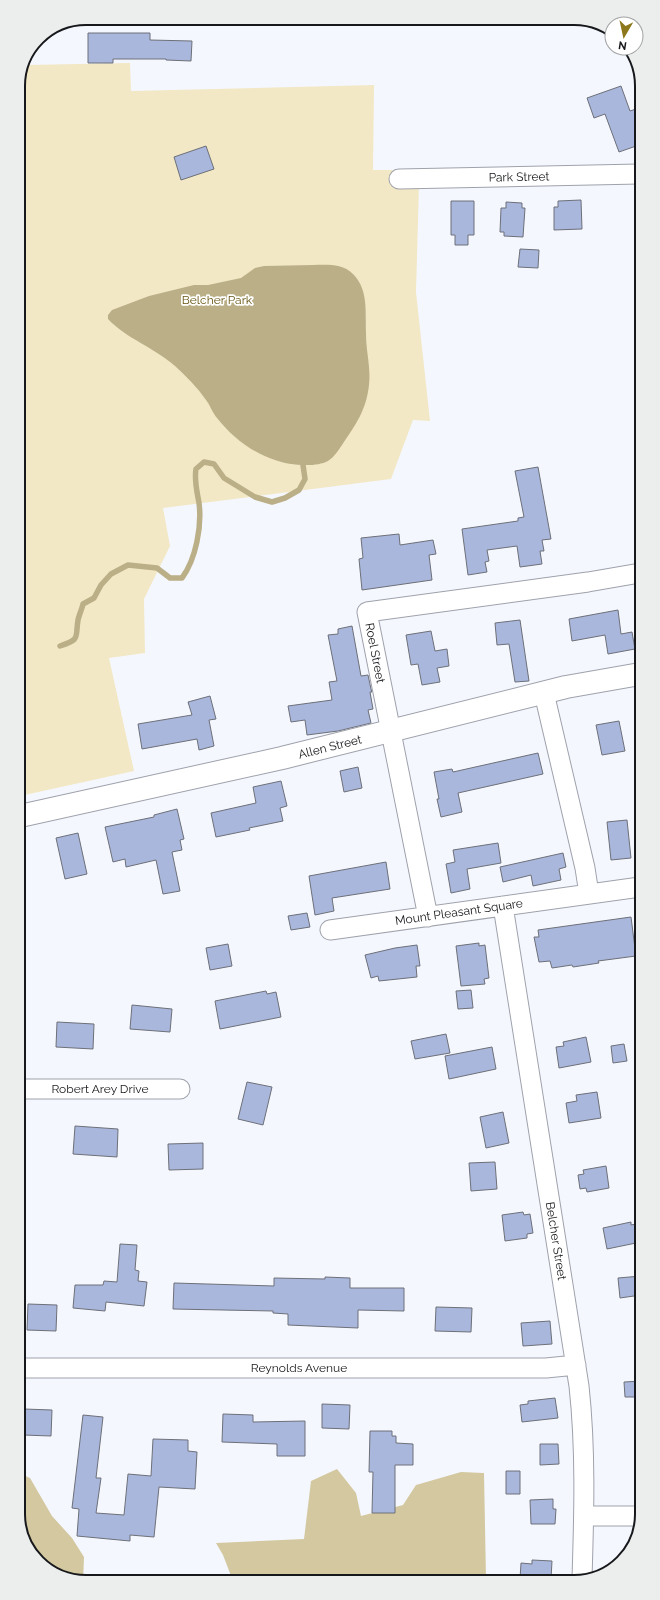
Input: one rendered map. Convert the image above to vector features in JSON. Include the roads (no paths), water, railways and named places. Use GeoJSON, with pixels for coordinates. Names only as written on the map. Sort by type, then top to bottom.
{"type":"FeatureCollection","features":[{"type":"Feature","properties":{"kind":"street","name":"Park Street"},"geometry":{"type":"LineString","coordinates":[[399,179],[635,174]]}},
{"type":"Feature","properties":{"kind":"street","name":"Roel Street"},"geometry":{"type":"LineString","coordinates":[[428,917],[367,612],[588,582],[635,574]]}},
{"type":"Feature","properties":{"kind":"street","name":"Allen Street"},"geometry":{"type":"LineString","coordinates":[[25,815],[255,765],[391,732],[544,692],[635,675]]}},
{"type":"Feature","properties":{"kind":"street"},"geometry":{"type":"LineString","coordinates":[[544,692],[585,868],[589,894]]}},
{"type":"Feature","properties":{"kind":"street","name":"Mount Pleasant Square"},"geometry":{"type":"LineString","coordinates":[[330,930],[635,888]]}},
{"type":"Feature","properties":{"kind":"street","name":"Belcher Street"},"geometry":{"type":"LineString","coordinates":[[503,906],[576,1365],[584,1438],[582,1574]]}},
{"type":"Feature","properties":{"kind":"street","name":"Robert Arey Drive"},"geometry":{"type":"LineString","coordinates":[[25,1090],[180,1089]]}},
{"type":"Feature","properties":{"kind":"street","name":"Reynolds Avenue"},"geometry":{"type":"LineString","coordinates":[[25,1368],[546,1368],[576,1365]]}},
{"type":"Feature","properties":{"kind":"street"},"geometry":{"type":"LineString","coordinates":[[584,1516],[635,1516]]}},
{"type":"Feature","properties":{"kind":"waterway"},"geometry":{"type":"LineString","coordinates":[[60,646],[71,642],[76,637],[78,620],[83,604],[94,598],[101,585],[111,574],[128,565],[157,568],[170,578],[182,578],[191,562],[199,532],[200,512],[195,473],[196,469],[204,462],[214,464],[224,478],[255,497],[272,502],[285,498],[299,490],[305,479],[303,465]]}},
{"type":"Feature","properties":{"kind":"park label","name":"Belcher Park"},"geometry":{"type":"Point","coordinates":[217,300]}}]}
